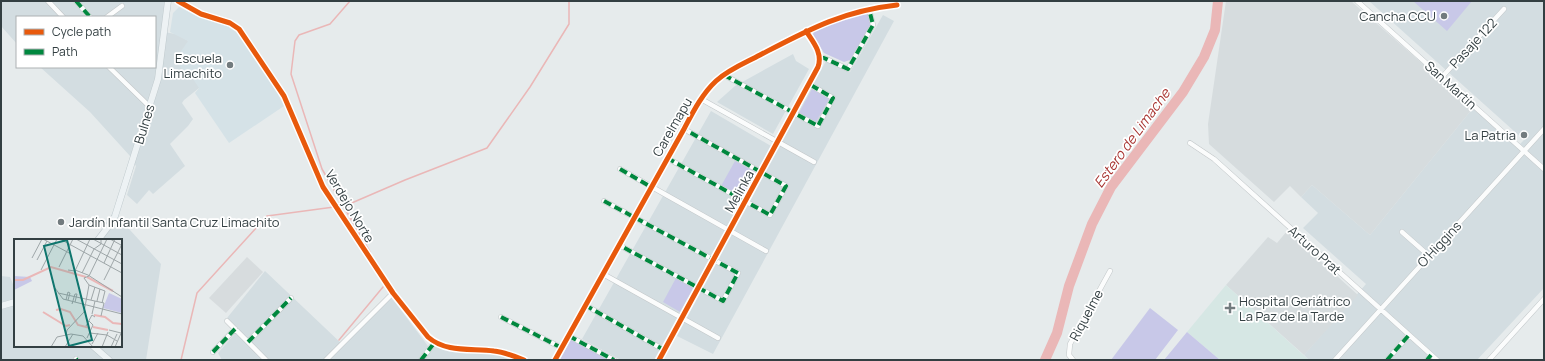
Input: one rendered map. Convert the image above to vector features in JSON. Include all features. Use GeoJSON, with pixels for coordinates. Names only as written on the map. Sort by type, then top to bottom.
{"type":"FeatureCollection","features":[{"type":"Feature","properties":{"kind":"street"},"geometry":{"type":"LineString","coordinates":[[48,1],[62,16]]}},
{"type":"Feature","properties":{"kind":"street"},"geometry":{"type":"LineString","coordinates":[[76,1],[89,16]]}},
{"type":"Feature","properties":{"kind":"street","name":"Bulnes"},"geometry":{"type":"LineString","coordinates":[[99,239],[115,216],[158,79],[168,1]]}},
{"type":"Feature","properties":{"kind":"street","name":"Verdejo Norte"},"geometry":{"type":"LineString","coordinates":[[178,1],[201,14],[230,23],[239,29],[284,96],[323,188],[393,293],[428,337],[435,342],[455,348],[498,351],[524,360]]}},
{"type":"Feature","properties":{"kind":"street","name":"San Martín"},"geometry":{"type":"LineString","coordinates":[[1357,1],[1544,169]]}},
{"type":"Feature","properties":{"kind":"street","name":"Carelmapu"},"geometry":{"type":"LineString","coordinates":[[555,360],[667,158],[710,86],[736,66],[806,31],[834,19],[869,9],[897,5]]}},
{"type":"Feature","properties":{"kind":"street"},"geometry":{"type":"LineString","coordinates":[[108,16],[122,6]]}},
{"type":"Feature","properties":{"kind":"street"},"geometry":{"type":"LineString","coordinates":[[806,31],[819,52],[820,58],[824,58],[848,70],[873,25],[869,9]]}},
{"type":"Feature","properties":{"kind":"street","name":"Pasaje 122"},"geometry":{"type":"LineString","coordinates":[[1442,77],[1504,9]]}},
{"type":"Feature","properties":{"kind":"street","name":"Melinka"},"geometry":{"type":"LineString","coordinates":[[658,360],[794,113],[818,67],[820,58]]}},
{"type":"Feature","properties":{"kind":"street"},"geometry":{"type":"LineString","coordinates":[[110,68],[150,106]]}},
{"type":"Feature","properties":{"kind":"street"},"geometry":{"type":"LineString","coordinates":[[724,74],[818,126],[833,98],[809,84]]}},
{"type":"Feature","properties":{"kind":"street"},"geometry":{"type":"LineString","coordinates":[[701,99],[814,162]]}},
{"type":"Feature","properties":{"kind":"street"},"geometry":{"type":"LineString","coordinates":[[667,158],[770,215],[786,186],[684,129]]}},
{"type":"Feature","properties":{"kind":"street","name":"O'Higgins"},"geometry":{"type":"LineString","coordinates":[[1334,360],[1544,129]]}},
{"type":"Feature","properties":{"kind":"street","name":"Arturo Prat"},"geometry":{"type":"LineString","coordinates":[[1190,143],[1214,159],[1437,360]]}},
{"type":"Feature","properties":{"kind":"street"},"geometry":{"type":"LineString","coordinates":[[620,169],[766,251]]}},
{"type":"Feature","properties":{"kind":"street"},"geometry":{"type":"LineString","coordinates":[[604,201],[738,273],[723,302],[619,245]]}},
{"type":"Feature","properties":{"kind":"street"},"geometry":{"type":"LineString","coordinates":[[1402,232],[1428,256]]}},
{"type":"Feature","properties":{"kind":"street","name":"Riquelme"},"geometry":{"type":"LineString","coordinates":[[1073,360],[1069,355],[1070,344],[1110,271]]}},
{"type":"Feature","properties":{"kind":"street"},"geometry":{"type":"LineString","coordinates":[[602,274],[718,338]]}},
{"type":"Feature","properties":{"kind":"street"},"geometry":{"type":"LineString","coordinates":[[326,360],[393,293]]}},
{"type":"Feature","properties":{"kind":"street"},"geometry":{"type":"LineString","coordinates":[[248,342],[291,298]]}},
{"type":"Feature","properties":{"kind":"street"},"geometry":{"type":"LineString","coordinates":[[1488,360],[1544,299]]}},
{"type":"Feature","properties":{"kind":"street"},"geometry":{"type":"LineString","coordinates":[[1,306],[14,302]]}},
{"type":"Feature","properties":{"kind":"street"},"geometry":{"type":"LineString","coordinates":[[585,306],[664,350]]}},
{"type":"Feature","properties":{"kind":"street"},"geometry":{"type":"LineString","coordinates":[[501,317],[562,348]]}},
{"type":"Feature","properties":{"kind":"street"},"geometry":{"type":"LineString","coordinates":[[227,321],[266,360]]}},
{"type":"Feature","properties":{"kind":"street"},"geometry":{"type":"LineString","coordinates":[[213,352],[235,328]]}},
{"type":"Feature","properties":{"kind":"street"},"geometry":{"type":"LineString","coordinates":[[1387,360],[1409,335]]}},
{"type":"Feature","properties":{"kind":"street"},"geometry":{"type":"LineString","coordinates":[[569,336],[614,360]]}},
{"type":"Feature","properties":{"kind":"street"},"geometry":{"type":"LineString","coordinates":[[421,360],[435,342]]}},
{"type":"Feature","properties":{"kind":"street"},"geometry":{"type":"LineString","coordinates":[[94,347],[109,360]]}},
{"type":"Feature","properties":{"kind":"street"},"geometry":{"type":"LineString","coordinates":[[1427,360],[1431,355]]}},
{"type":"Feature","properties":{"kind":"shaded area"},"geometry":{"type":"Polygon","coordinates":[[[1,1],[167,1],[163,32],[176,34],[205,50],[199,88],[182,103],[193,119],[170,144],[185,166],[153,194],[149,190],[137,204],[127,195],[136,166],[130,156],[90,112],[41,68],[156,68],[156,16],[16,16],[16,43],[1,26],[1,1]]]}},
{"type":"Feature","properties":{"kind":"shaded area"},"geometry":{"type":"Polygon","coordinates":[[[1226,1],[1351,1],[1473,108],[1370,235],[1312,185],[1301,197],[1290,186],[1274,202],[1209,144],[1208,124],[1226,1]]]}},
{"type":"Feature","properties":{"kind":"shaded area"},"geometry":{"type":"Polygon","coordinates":[[[1369,1],[1544,1],[1544,288],[1477,360],[1309,360],[1304,355],[1366,284],[1303,228],[1318,213],[1301,197],[1312,185],[1370,235],[1473,108],[1517,147],[1524,140],[1369,1]]]}},
{"type":"Feature","properties":{"kind":"shaded area","name":"Cancha CCU"},"geometry":{"type":"Polygon","coordinates":[[[1413,1],[1472,1],[1447,31],[1413,1]]]}},
{"type":"Feature","properties":{"kind":"shaded area","name":"Escuela Limachito"},"geometry":{"type":"Polygon","coordinates":[[[179,7],[197,16],[232,28],[242,37],[271,80],[284,106],[229,143],[195,93],[199,88],[193,79],[190,80],[175,60],[188,41],[170,32],[173,13],[179,7]]]}},
{"type":"Feature","properties":{"kind":"shaded area"},"geometry":{"type":"Polygon","coordinates":[[[868,12],[871,24],[850,60],[844,62],[824,53],[813,35],[814,29],[833,21],[868,12]]]}},
{"type":"Feature","properties":{"kind":"shaded area"},"geometry":{"type":"Polygon","coordinates":[[[883,15],[894,21],[713,354],[677,336],[827,59],[850,72],[883,15]]]}},
{"type":"Feature","properties":{"kind":"shaded area"},"geometry":{"type":"Polygon","coordinates":[[[793,54],[796,61],[809,69],[773,134],[717,102],[735,86],[793,54]]]}},
{"type":"Feature","properties":{"kind":"shaded area"},"geometry":{"type":"Polygon","coordinates":[[[812,89],[829,99],[816,122],[799,113],[812,89]]]}},
{"type":"Feature","properties":{"kind":"shaded area"},"geometry":{"type":"Polygon","coordinates":[[[711,111],[771,146],[654,360],[621,360],[582,339],[711,111]]]}},
{"type":"Feature","properties":{"kind":"shaded area"},"geometry":{"type":"Polygon","coordinates":[[[735,161],[757,173],[743,198],[721,186],[735,161]]]}},
{"type":"Feature","properties":{"kind":"shaded area"},"geometry":{"type":"Polygon","coordinates":[[[120,219],[161,264],[146,360],[1,360],[1,276],[10,277],[14,287],[14,347],[122,347],[122,239],[102,239],[120,219]]]}},
{"type":"Feature","properties":{"kind":"shaded area"},"geometry":{"type":"Polygon","coordinates":[[[1287,231],[1358,295],[1304,355],[1226,285],[1268,237],[1277,243],[1287,231]]]}},
{"type":"Feature","properties":{"kind":"shaded area"},"geometry":{"type":"Polygon","coordinates":[[[247,257],[263,272],[226,313],[209,298],[247,257]]]}},
{"type":"Feature","properties":{"kind":"shaded area"},"geometry":{"type":"Polygon","coordinates":[[[265,271],[343,345],[391,297],[428,346],[496,353],[509,360],[222,360],[218,353],[239,329],[227,318],[265,271]]]}},
{"type":"Feature","properties":{"kind":"shaded area"},"geometry":{"type":"Polygon","coordinates":[[[676,278],[693,288],[680,312],[663,302],[676,278]]]}},
{"type":"Feature","properties":{"kind":"shaded area","name":"Hospital Geriátrico La Paz de la Tarde"},"geometry":{"type":"Polygon","coordinates":[[[1226,285],[1309,360],[1220,360],[1187,332],[1226,285]]]}},
{"type":"Feature","properties":{"kind":"shaded area"},"geometry":{"type":"Polygon","coordinates":[[[1150,308],[1178,330],[1155,360],[1111,360],[1150,308]]]}},
{"type":"Feature","properties":{"kind":"shaded area"},"geometry":{"type":"Polygon","coordinates":[[[1187,332],[1220,360],[1164,360],[1187,332]]]}},
{"type":"Feature","properties":{"kind":"shaded area"},"geometry":{"type":"Polygon","coordinates":[[[571,339],[611,360],[560,360],[571,339]]]}},
{"type":"Feature","properties":{"kind":"waterway"},"geometry":{"type":"LineString","coordinates":[[350,1],[330,24],[299,35],[295,41],[291,74],[322,169],[370,252]]}},
{"type":"Feature","properties":{"kind":"waterway"},"geometry":{"type":"LineString","coordinates":[[337,206],[347,205],[405,180],[487,148],[530,87],[569,24],[569,1]]}},
{"type":"Feature","properties":{"kind":"waterway","name":"Estero de Limache"},"geometry":{"type":"LineString","coordinates":[[1045,360],[1057,333],[1069,286],[1092,224],[1111,187],[1183,92],[1204,57],[1215,30],[1218,1]]}},
{"type":"Feature","properties":{"kind":"waterway"},"geometry":{"type":"LineString","coordinates":[[181,360],[197,293],[267,216],[334,207]]}},
{"type":"Feature","properties":{"kind":"waterway"},"geometry":{"type":"LineString","coordinates":[[339,340],[383,287]]}},
{"type":"Feature","properties":{"kind":"marked path"},"geometry":{"type":"LineString","coordinates":[[76,1],[89,16]]}},
{"type":"Feature","properties":{"kind":"marked path"},"geometry":{"type":"LineString","coordinates":[[820,58],[824,58],[848,69],[873,25],[869,9]]}},
{"type":"Feature","properties":{"kind":"marked path"},"geometry":{"type":"LineString","coordinates":[[724,75],[818,126],[833,98],[809,84]]}},
{"type":"Feature","properties":{"kind":"marked path"},"geometry":{"type":"LineString","coordinates":[[667,158],[770,215],[786,186],[684,129]]}},
{"type":"Feature","properties":{"kind":"marked path"},"geometry":{"type":"LineString","coordinates":[[620,169],[651,187]]}},
{"type":"Feature","properties":{"kind":"marked path"},"geometry":{"type":"LineString","coordinates":[[604,201],[738,273],[723,301],[619,245]]}},
{"type":"Feature","properties":{"kind":"marked path"},"geometry":{"type":"LineString","coordinates":[[248,342],[291,298]]}},
{"type":"Feature","properties":{"kind":"marked path"},"geometry":{"type":"LineString","coordinates":[[585,305],[664,350]]}},
{"type":"Feature","properties":{"kind":"marked path"},"geometry":{"type":"LineString","coordinates":[[501,317],[562,348]]}},
{"type":"Feature","properties":{"kind":"marked path"},"geometry":{"type":"LineString","coordinates":[[213,352],[235,329]]}},
{"type":"Feature","properties":{"kind":"marked path"},"geometry":{"type":"LineString","coordinates":[[1387,360],[1409,335]]}},
{"type":"Feature","properties":{"kind":"marked path"},"geometry":{"type":"LineString","coordinates":[[569,336],[614,360]]}},
{"type":"Feature","properties":{"kind":"marked path"},"geometry":{"type":"LineString","coordinates":[[421,360],[435,342]]}},
{"type":"Feature","properties":{"kind":"marked path"},"geometry":{"type":"LineString","coordinates":[[1427,360],[1431,355]]}},
{"type":"Feature","properties":{"kind":"cycle path"},"geometry":{"type":"LineString","coordinates":[[178,1],[201,14],[230,23],[239,29],[284,96],[323,187],[393,293],[428,337],[443,346],[451,348],[486,350],[509,354],[524,360]]}},
{"type":"Feature","properties":{"kind":"cycle path"},"geometry":{"type":"LineString","coordinates":[[555,360],[694,110],[711,86],[732,70],[794,37],[826,23],[859,12],[897,5]]}},
{"type":"Feature","properties":{"kind":"cycle path"},"geometry":{"type":"LineString","coordinates":[[659,360],[818,67],[818,52],[806,31]]}},
{"type":"Feature","properties":{"kind":"place","name":"Cancha CCU"},"geometry":{"type":"Point","coordinates":[1444,16]}},
{"type":"Feature","properties":{"kind":"place","name":"Escuela Limachito"},"geometry":{"type":"Point","coordinates":[230,65]}},
{"type":"Feature","properties":{"kind":"place","name":"La Patria"},"geometry":{"type":"Point","coordinates":[1524,135]}},
{"type":"Feature","properties":{"kind":"place","name":"Jardín Infantil Santa Cruz Limachito"},"geometry":{"type":"Point","coordinates":[61,222]}},
{"type":"Feature","properties":{"kind":"place","name":"Hospital Geriátrico La Paz de la Tarde"},"geometry":{"type":"Point","coordinates":[1230,308]}}]}
